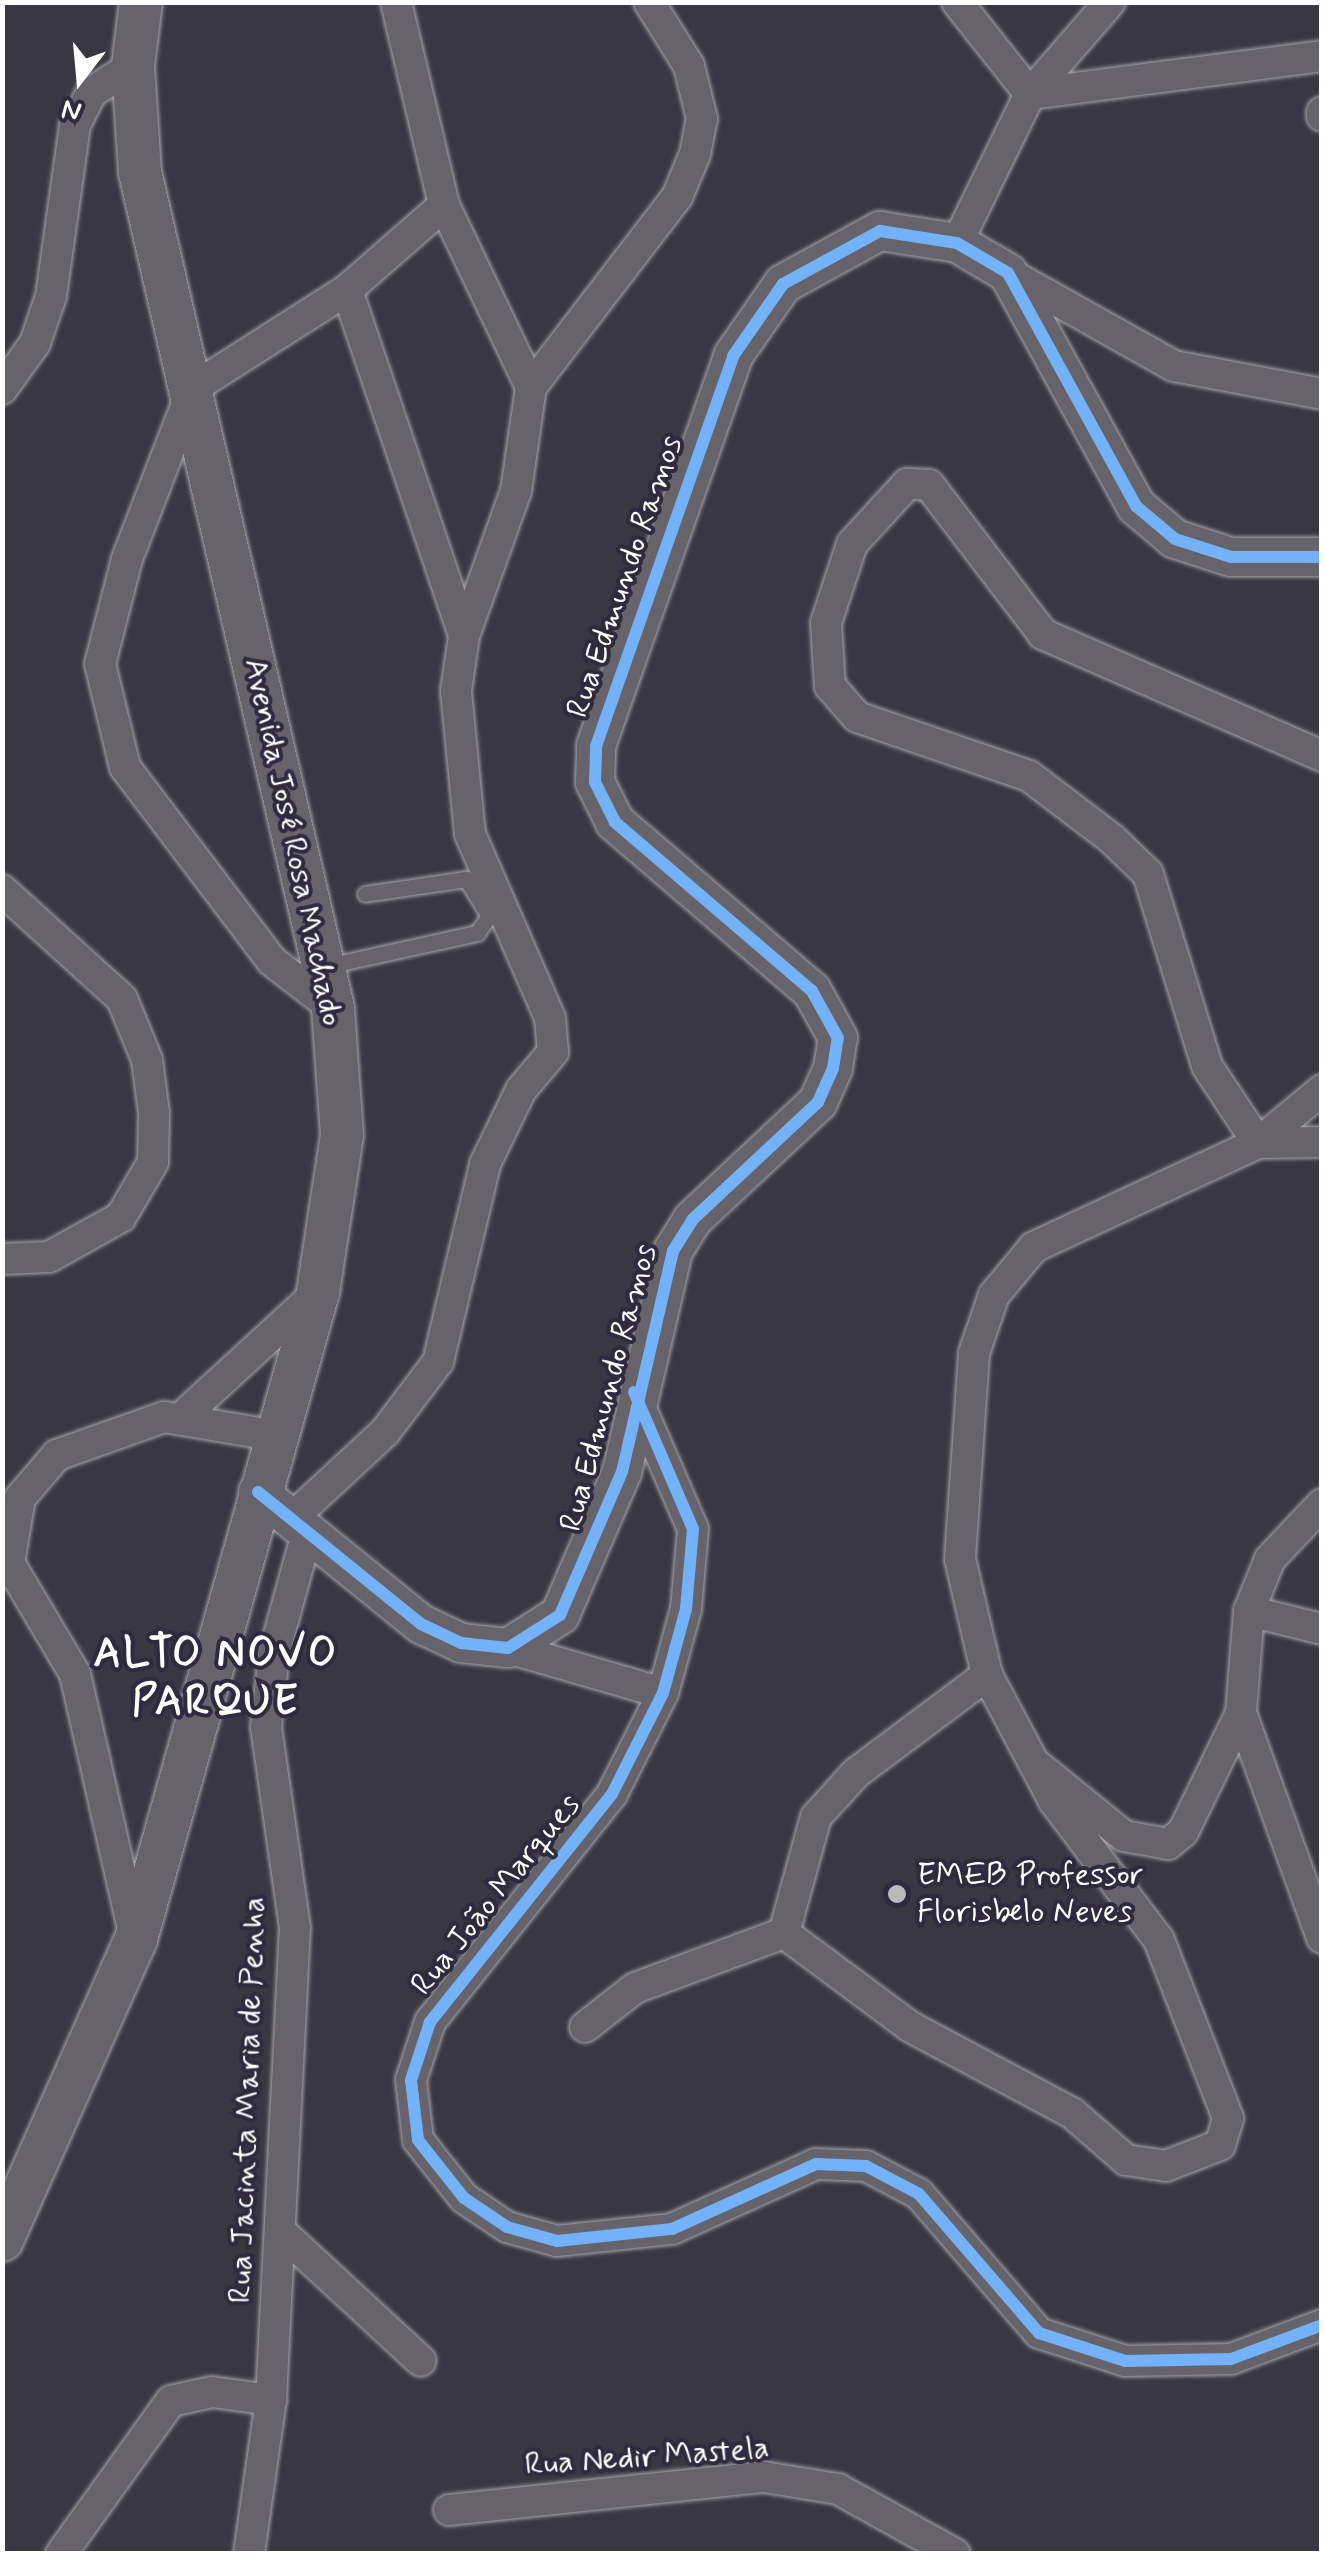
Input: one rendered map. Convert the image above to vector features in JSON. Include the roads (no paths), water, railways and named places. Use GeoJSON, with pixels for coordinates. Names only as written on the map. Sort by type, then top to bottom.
{"type":"FeatureCollection","features":[{"type":"Feature","properties":{"kind":"main road","name":"Avenida José Rosa Machado"},"geometry":{"type":"LineString","coordinates":[[2,2240],[136,1939],[258,1492],[318,1292],[342,1135],[328,987],[140,172],[133,66],[141,2]]}},
{"type":"Feature","properties":{"kind":"street"},"geometry":{"type":"LineString","coordinates":[[396,2],[444,205],[531,387]]}},
{"type":"Feature","properties":{"kind":"street"},"geometry":{"type":"LineString","coordinates":[[298,1527],[385,1432],[438,1362],[484,1164],[520,1090],[553,1052],[550,1018],[470,834],[456,691],[464,636],[516,491],[531,387],[677,197],[695,154],[702,118],[689,66],[650,2]]}},
{"type":"Feature","properties":{"kind":"street"},"geometry":{"type":"LineString","coordinates":[[957,2],[1030,94]]}},
{"type":"Feature","properties":{"kind":"street"},"geometry":{"type":"LineString","coordinates":[[957,243],[1030,94],[1110,2]]}},
{"type":"Feature","properties":{"kind":"street"},"geometry":{"type":"LineString","coordinates":[[1030,94],[1322,56]]}},
{"type":"Feature","properties":{"kind":"street"},"geometry":{"type":"LineString","coordinates":[[2,389],[51,296],[75,125],[92,92],[133,66]]}},
{"type":"Feature","properties":{"kind":"street"},"geometry":{"type":"LineString","coordinates":[[328,987],[272,961],[124,767],[105,706],[100,664],[126,560],[192,388],[346,290],[444,205]]}},
{"type":"Feature","properties":{"kind":"street","name":"Rua Edmundo Ramos"},"geometry":{"type":"LineString","coordinates":[[508,1648],[560,1615],[584,1575],[622,1472],[634,1392],[673,1251],[692,1220],[818,1102],[838,1038],[812,991],[615,822],[595,782],[596,746],[733,356],[783,284],[880,231],[957,243],[1008,273]]}},
{"type":"Feature","properties":{"kind":"street"},"geometry":{"type":"LineString","coordinates":[[1008,273],[1174,366],[1322,394]]}},
{"type":"Feature","properties":{"kind":"street"},"geometry":{"type":"LineString","coordinates":[[1008,273],[1136,506],[1175,538],[1232,558],[1322,557]]}},
{"type":"Feature","properties":{"kind":"street"},"geometry":{"type":"LineString","coordinates":[[346,290],[464,636]]}},
{"type":"Feature","properties":{"kind":"street"},"geometry":{"type":"LineString","coordinates":[[1258,1143],[1208,1066],[1148,874],[1028,776],[857,718],[830,686],[826,623],[852,544],[907,484],[930,485],[1043,634],[1322,756]]}},
{"type":"Feature","properties":{"kind":"street"},"geometry":{"type":"LineString","coordinates":[[2,890],[122,999],[147,1060],[154,1113],[153,1162],[121,1217],[62,1252],[2,1259]]}},
{"type":"Feature","properties":{"kind":"street"},"geometry":{"type":"LineString","coordinates":[[784,1933],[910,2026],[1072,2113],[1126,2160],[1166,2166],[1220,2146],[1228,2118],[1159,1940],[1036,1766],[986,1675],[960,1559],[974,1352],[994,1296],[1034,1247],[1258,1143],[1322,1090]]}},
{"type":"Feature","properties":{"kind":"street"},"geometry":{"type":"LineString","coordinates":[[1258,1143],[1322,1142]]}},
{"type":"Feature","properties":{"kind":"street"},"geometry":{"type":"LineString","coordinates":[[136,1939],[74,1674],[9,1562],[20,1498],[57,1455],[181,1418],[318,1292]]}},
{"type":"Feature","properties":{"kind":"street","name":"Rua João Marques"},"geometry":{"type":"LineString","coordinates":[[634,1392],[693,1530],[686,1609],[663,1694],[612,1794],[430,2022],[411,2080],[418,2140],[464,2198],[524,2232],[611,2240],[672,2229],[816,2164],[866,2166],[919,2194],[1039,2332],[1125,2361],[1232,2359],[1322,2326]]}},
{"type":"Feature","properties":{"kind":"street"},"geometry":{"type":"LineString","coordinates":[[181,1418],[277,1436]]}},
{"type":"Feature","properties":{"kind":"street"},"geometry":{"type":"LineString","coordinates":[[258,1492],[421,1624],[461,1643],[508,1648],[663,1694]]}},
{"type":"Feature","properties":{"kind":"street"},"geometry":{"type":"LineString","coordinates":[[1036,1766],[1124,1836],[1168,1844],[1183,1832],[1241,1714],[1249,1610],[1270,1559],[1322,1504]]}},
{"type":"Feature","properties":{"kind":"street","name":"Rua Jacinta Maria de Penha"},"geometry":{"type":"LineString","coordinates":[[248,2554],[271,2400],[294,1928],[266,1727],[274,1653],[298,1527]]}},
{"type":"Feature","properties":{"kind":"street"},"geometry":{"type":"LineString","coordinates":[[1249,1610],[1322,1628]]}},
{"type":"Feature","properties":{"kind":"street"},"geometry":{"type":"LineString","coordinates":[[784,1933],[816,1817],[856,1773],[986,1675]]}},
{"type":"Feature","properties":{"kind":"street"},"geometry":{"type":"LineString","coordinates":[[1241,1714],[1322,1938]]}},
{"type":"Feature","properties":{"kind":"street"},"geometry":{"type":"LineString","coordinates":[[585,2028],[635,1988],[784,1933]]}},
{"type":"Feature","properties":{"kind":"street"},"geometry":{"type":"LineString","coordinates":[[281,2232],[421,2360]]}},
{"type":"Feature","properties":{"kind":"street"},"geometry":{"type":"LineString","coordinates":[[61,2554],[171,2402],[212,2392],[271,2400]]}},
{"type":"Feature","properties":{"kind":"street","name":"Rua Nedir Mastela"},"geometry":{"type":"LineString","coordinates":[[449,2510],[764,2477],[838,2490],[955,2554]]}},
{"type":"Feature","properties":{"kind":"lane"},"geometry":{"type":"LineString","coordinates":[[328,987],[477,933],[489,916],[466,880],[366,894]]}},
{"type":"Feature","properties":{"kind":"place","name":"EMEB Professor Florisbelo Neves"},"geometry":{"type":"Point","coordinates":[897,1894]}},
{"type":"Feature","properties":{"kind":"district","name":"ALTO NOVO PARQUE"},"geometry":{"type":"Point","coordinates":[216,1679]}}]}
